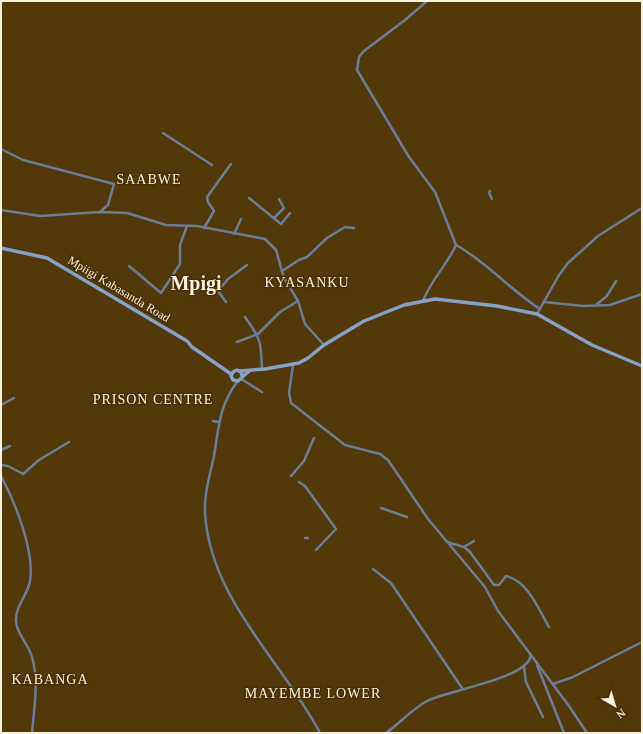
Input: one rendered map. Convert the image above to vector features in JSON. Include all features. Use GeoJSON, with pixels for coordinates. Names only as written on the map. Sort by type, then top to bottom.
{"type":"FeatureCollection","features":[{"type":"Feature","properties":{"kind":"main road","name":"Mpiigi Kabasanda Road"},"geometry":{"type":"LineString","coordinates":[[1,248],[47,258],[187,341],[192,347],[231,374]]}},
{"type":"Feature","properties":{"kind":"main road","name":"Mpiigi Kabasanda Road"},"geometry":{"type":"LineString","coordinates":[[220,365],[238,371],[249,371],[293,364],[308,358],[324,344],[353,327],[385,312],[404,305],[436,299],[497,306],[537,314],[592,345],[642,366]]}},
{"type":"Feature","properties":{"kind":"main road"},"geometry":{"type":"LineString","coordinates":[[242,378],[238,371],[231,374],[235,381],[242,378],[249,371]]}},
{"type":"Feature","properties":{"kind":"street"},"geometry":{"type":"LineString","coordinates":[[427,1],[364,51],[359,57],[356,70],[410,157],[435,192],[456,245],[485,263],[507,284],[540,309]]}},
{"type":"Feature","properties":{"kind":"street"},"geometry":{"type":"LineString","coordinates":[[163,133],[212,165]]}},
{"type":"Feature","properties":{"kind":"street"},"geometry":{"type":"LineString","coordinates":[[1,149],[23,160],[114,184],[108,205],[100,212]]}},
{"type":"Feature","properties":{"kind":"street"},"geometry":{"type":"LineString","coordinates":[[204,228],[214,212],[208,202],[207,197],[231,164]]}},
{"type":"Feature","properties":{"kind":"street"},"geometry":{"type":"LineString","coordinates":[[490,191],[489,193],[492,199]]}},
{"type":"Feature","properties":{"kind":"street"},"geometry":{"type":"LineString","coordinates":[[249,198],[281,224],[290,213]]}},
{"type":"Feature","properties":{"kind":"street"},"geometry":{"type":"LineString","coordinates":[[274,218],[284,208],[279,199]]}},
{"type":"Feature","properties":{"kind":"street"},"geometry":{"type":"LineString","coordinates":[[537,314],[559,275],[580,252],[606,229],[642,208]]}},
{"type":"Feature","properties":{"kind":"street"},"geometry":{"type":"LineString","coordinates":[[1,210],[40,216],[100,212],[127,213],[166,225],[204,228],[265,239],[276,250],[285,281],[298,301],[306,325],[324,344]]}},
{"type":"Feature","properties":{"kind":"street"},"geometry":{"type":"LineString","coordinates":[[234,234],[241,219]]}},
{"type":"Feature","properties":{"kind":"street"},"geometry":{"type":"LineString","coordinates":[[129,266],[161,293],[180,264],[180,245],[187,226]]}},
{"type":"Feature","properties":{"kind":"street"},"geometry":{"type":"LineString","coordinates":[[282,271],[299,260],[307,257],[327,238],[345,227],[354,228]]}},
{"type":"Feature","properties":{"kind":"street"},"geometry":{"type":"LineString","coordinates":[[423,301],[434,279],[449,260],[456,245]]}},
{"type":"Feature","properties":{"kind":"street"},"geometry":{"type":"LineString","coordinates":[[226,302],[218,291],[228,279],[247,265]]}},
{"type":"Feature","properties":{"kind":"street"},"geometry":{"type":"LineString","coordinates":[[597,304],[607,296],[616,281]]}},
{"type":"Feature","properties":{"kind":"street"},"geometry":{"type":"LineString","coordinates":[[544,302],[582,306],[597,304],[610,305],[642,294]]}},
{"type":"Feature","properties":{"kind":"street"},"geometry":{"type":"LineString","coordinates":[[237,342],[258,334],[280,312],[298,301]]}},
{"type":"Feature","properties":{"kind":"street"},"geometry":{"type":"LineString","coordinates":[[245,317],[258,334],[261,346],[262,370]]}},
{"type":"Feature","properties":{"kind":"street"},"geometry":{"type":"LineString","coordinates":[[293,364],[288,399],[344,445],[380,454],[388,460],[428,520],[485,587],[498,611],[553,684],[587,733]]}},
{"type":"Feature","properties":{"kind":"street"},"geometry":{"type":"LineString","coordinates":[[242,378],[262,392]]}},
{"type":"Feature","properties":{"kind":"street"},"geometry":{"type":"LineString","coordinates":[[235,381],[233,387],[227,395],[219,422],[205,505],[208,535],[213,554],[232,600],[309,712],[320,733]]}},
{"type":"Feature","properties":{"kind":"street"},"geometry":{"type":"LineString","coordinates":[[1,405],[14,398]]}},
{"type":"Feature","properties":{"kind":"street"},"geometry":{"type":"LineString","coordinates":[[214,421],[219,422]]}},
{"type":"Feature","properties":{"kind":"street"},"geometry":{"type":"LineString","coordinates":[[291,476],[304,461],[314,438]]}},
{"type":"Feature","properties":{"kind":"street"},"geometry":{"type":"LineString","coordinates":[[1,465],[8,466],[23,474],[39,460],[69,442]]}},
{"type":"Feature","properties":{"kind":"street"},"geometry":{"type":"LineString","coordinates":[[1,450],[10,446]]}},
{"type":"Feature","properties":{"kind":"street"},"geometry":{"type":"LineString","coordinates":[[1,476],[12,495],[19,513],[31,563],[30,581],[17,610],[15,620],[30,652],[34,665],[35,688],[32,733]]}},
{"type":"Feature","properties":{"kind":"street"},"geometry":{"type":"LineString","coordinates":[[299,482],[305,486],[336,529],[316,550]]}},
{"type":"Feature","properties":{"kind":"street"},"geometry":{"type":"LineString","coordinates":[[381,508],[407,517]]}},
{"type":"Feature","properties":{"kind":"street"},"geometry":{"type":"LineString","coordinates":[[447,542],[464,547],[470,552],[494,585],[499,585],[506,576],[518,582],[530,595],[549,627]]}},
{"type":"Feature","properties":{"kind":"street"},"geometry":{"type":"LineString","coordinates":[[464,547],[474,542]]}},
{"type":"Feature","properties":{"kind":"street"},"geometry":{"type":"LineString","coordinates":[[373,569],[391,583],[462,688]]}},
{"type":"Feature","properties":{"kind":"street"},"geometry":{"type":"LineString","coordinates":[[553,684],[573,677],[642,642]]}},
{"type":"Feature","properties":{"kind":"street"},"geometry":{"type":"LineString","coordinates":[[386,733],[427,701],[462,688],[506,676],[528,664],[532,656]]}},
{"type":"Feature","properties":{"kind":"street"},"geometry":{"type":"LineString","coordinates":[[536,662],[564,733]]}},
{"type":"Feature","properties":{"kind":"street"},"geometry":{"type":"LineString","coordinates":[[524,666],[526,682],[543,717]]}},
{"type":"Feature","properties":{"kind":"district","name":"SAABWE"},"geometry":{"type":"Point","coordinates":[149,179]}},
{"type":"Feature","properties":{"kind":"district","name":"KYASANKU"},"geometry":{"type":"Point","coordinates":[307,282]}},
{"type":"Feature","properties":{"kind":"district","name":"Mpigi"},"geometry":{"type":"Point","coordinates":[196,283]}},
{"type":"Feature","properties":{"kind":"district","name":"PRISON CENTRE"},"geometry":{"type":"Point","coordinates":[153,399]}},
{"type":"Feature","properties":{"kind":"district","name":"KABANGA"},"geometry":{"type":"Point","coordinates":[50,679]}},
{"type":"Feature","properties":{"kind":"district","name":"MAYEMBE LOWER"},"geometry":{"type":"Point","coordinates":[313,693]}}]}
